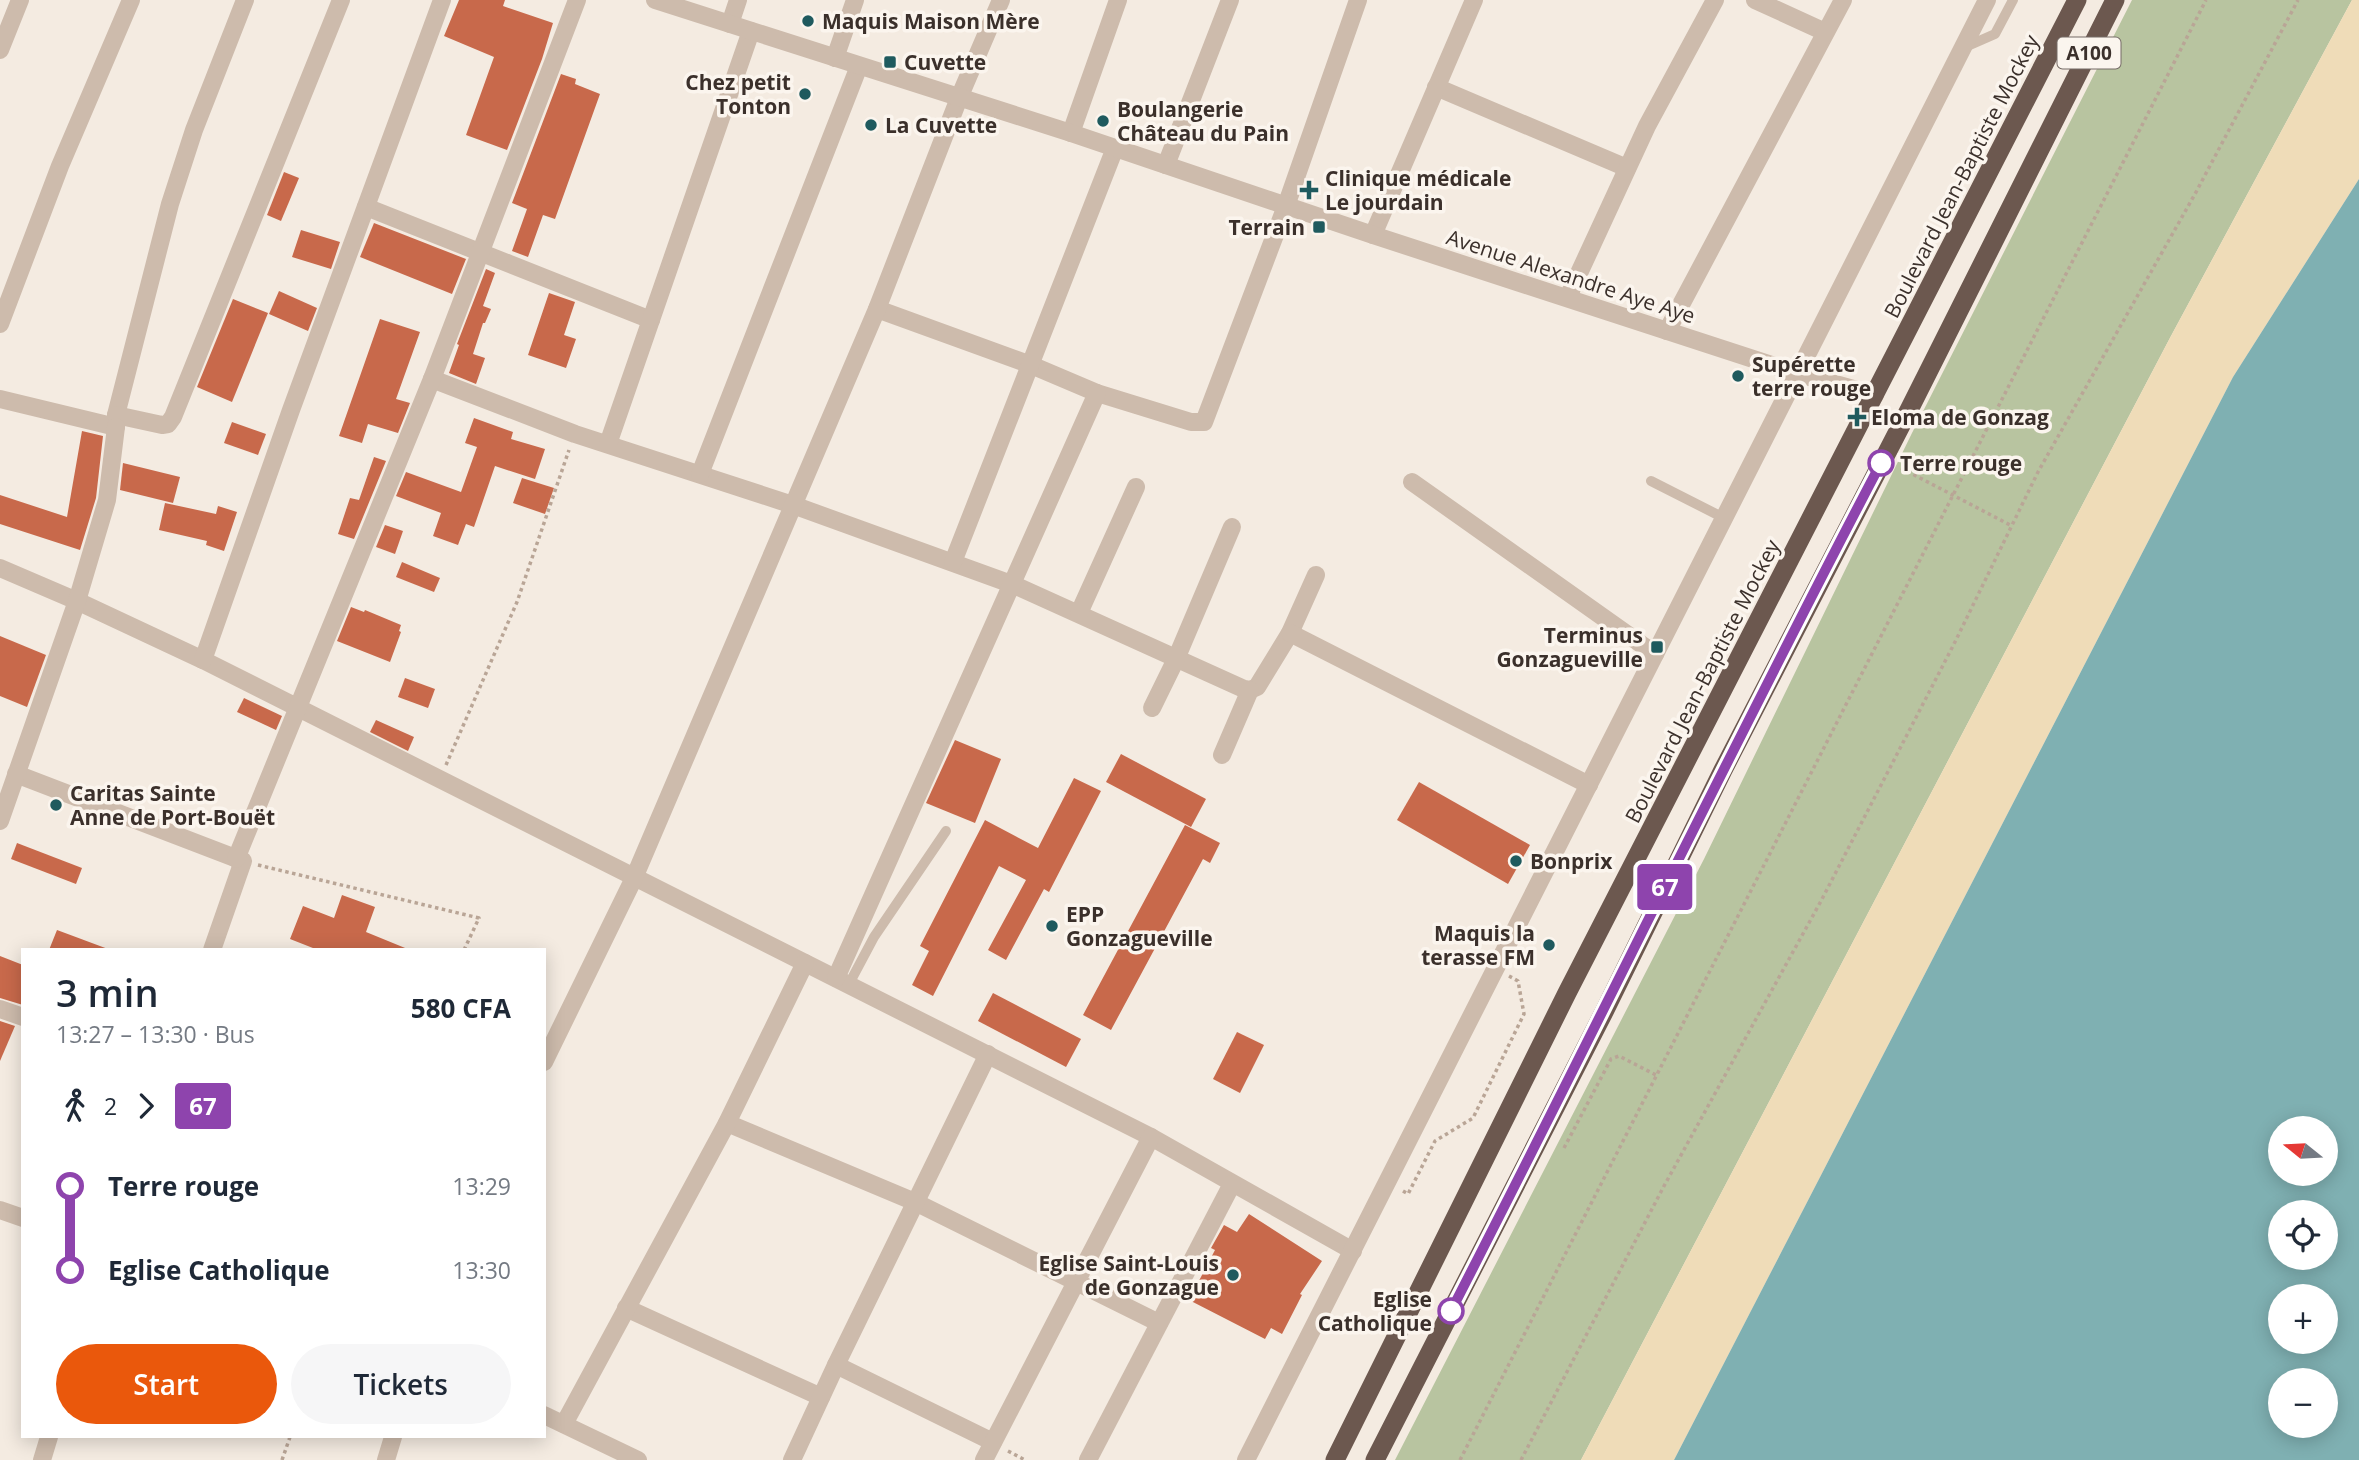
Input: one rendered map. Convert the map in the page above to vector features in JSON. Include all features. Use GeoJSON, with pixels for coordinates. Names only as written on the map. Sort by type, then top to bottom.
{"type":"FeatureCollection","features":[{"type":"Feature","properties":{"kind":"highway","name":"Boulevard Jean-Baptiste Mockey"},"geometry":{"type":"LineString","coordinates":[[1335,1460],[1536,1054],[2077,0]]}},
{"type":"Feature","properties":{"kind":"highway","name":"A100"},"geometry":{"type":"LineString","coordinates":[[1376,1460],[2115,0]]}},
{"type":"Feature","properties":{"kind":"street"},"geometry":{"type":"LineString","coordinates":[[0,50],[20,0]]}},
{"type":"Feature","properties":{"kind":"street"},"geometry":{"type":"LineString","coordinates":[[0,324],[60,166],[131,0]]}},
{"type":"Feature","properties":{"kind":"street"},"geometry":{"type":"LineString","coordinates":[[0,821],[9,781],[77,601],[107,500],[116,421],[170,204],[194,130],[245,0]]}},
{"type":"Feature","properties":{"kind":"street"},"geometry":{"type":"LineString","coordinates":[[0,399],[116,421],[168,424],[341,0]]}},
{"type":"Feature","properties":{"kind":"street"},"geometry":{"type":"LineString","coordinates":[[203,660],[273,458],[442,0]]}},
{"type":"Feature","properties":{"kind":"street"},"geometry":{"type":"LineString","coordinates":[[213,948],[239,860],[432,379],[577,0]]}},
{"type":"Feature","properties":{"kind":"street","name":"Avenue Alexandre Aye Aye"},"geometry":{"type":"LineString","coordinates":[[655,0],[1071,132],[1373,235],[1799,374],[1875,395]]}},
{"type":"Feature","properties":{"kind":"street"},"geometry":{"type":"LineString","coordinates":[[730,24],[738,0]]}},
{"type":"Feature","properties":{"kind":"street"},"geometry":{"type":"LineString","coordinates":[[835,58],[855,0]]}},
{"type":"Feature","properties":{"kind":"street"},"geometry":{"type":"LineString","coordinates":[[546,1058],[634,878],[877,309],[959,98],[1001,0]]}},
{"type":"Feature","properties":{"kind":"street"},"geometry":{"type":"LineString","coordinates":[[1071,132],[1118,0]]}},
{"type":"Feature","properties":{"kind":"street"},"geometry":{"type":"LineString","coordinates":[[1166,165],[1230,0]]}},
{"type":"Feature","properties":{"kind":"street"},"geometry":{"type":"LineString","coordinates":[[877,309],[1031,365],[1097,393],[1191,422],[1203,422],[1286,206],[1358,0]]}},
{"type":"Feature","properties":{"kind":"street"},"geometry":{"type":"LineString","coordinates":[[1373,235],[1474,0]]}},
{"type":"Feature","properties":{"kind":"street"},"geometry":{"type":"LineString","coordinates":[[1568,298],[1626,168],[1715,0]]}},
{"type":"Feature","properties":{"kind":"street"},"geometry":{"type":"LineString","coordinates":[[1755,0],[1825,32]]}},
{"type":"Feature","properties":{"kind":"street"},"geometry":{"type":"LineString","coordinates":[[1667,331],[1843,0]]}},
{"type":"Feature","properties":{"kind":"street"},"geometry":{"type":"LineString","coordinates":[[1246,1460],[1987,0]]}},
{"type":"Feature","properties":{"kind":"street"},"geometry":{"type":"LineString","coordinates":[[608,444],[751,31]]}},
{"type":"Feature","properties":{"kind":"street"},"geometry":{"type":"LineString","coordinates":[[700,474],[859,66]]}},
{"type":"Feature","properties":{"kind":"street"},"geometry":{"type":"LineString","coordinates":[[1436,87],[1626,168]]}},
{"type":"Feature","properties":{"kind":"street"},"geometry":{"type":"LineString","coordinates":[[953,562],[1115,148]]}},
{"type":"Feature","properties":{"kind":"street"},"geometry":{"type":"LineString","coordinates":[[366,207],[651,320]]}},
{"type":"Feature","properties":{"kind":"street"},"geometry":{"type":"LineString","coordinates":[[432,379],[575,435],[793,505],[1014,585],[1250,690]]}},
{"type":"Feature","properties":{"kind":"street"},"geometry":{"type":"LineString","coordinates":[[842,981],[1097,393]]}},
{"type":"Feature","properties":{"kind":"street"},"geometry":{"type":"LineString","coordinates":[[1412,482],[1655,654]]}},
{"type":"Feature","properties":{"kind":"street"},"geometry":{"type":"LineString","coordinates":[[1079,614],[1136,487]]}},
{"type":"Feature","properties":{"kind":"street"},"geometry":{"type":"LineString","coordinates":[[1152,708],[1176,659],[1232,527]]}},
{"type":"Feature","properties":{"kind":"street"},"geometry":{"type":"LineString","coordinates":[[0,568],[203,660],[988,1054],[1152,1137],[1353,1251]]}},
{"type":"Feature","properties":{"kind":"street"},"geometry":{"type":"LineString","coordinates":[[1222,755],[1250,690],[1256,687],[1290,633],[1316,575]]}},
{"type":"Feature","properties":{"kind":"street"},"geometry":{"type":"LineString","coordinates":[[1290,633],[1590,785]]}},
{"type":"Feature","properties":{"kind":"street"},"geometry":{"type":"LineString","coordinates":[[9,781],[239,860]]}},
{"type":"Feature","properties":{"kind":"street"},"geometry":{"type":"LineString","coordinates":[[564,1424],[727,1123],[805,962]]}},
{"type":"Feature","properties":{"kind":"street"},"geometry":{"type":"LineString","coordinates":[[0,1009],[21,1016]]}},
{"type":"Feature","properties":{"kind":"street"},"geometry":{"type":"LineString","coordinates":[[792,1460],[988,1054]]}},
{"type":"Feature","properties":{"kind":"street"},"geometry":{"type":"LineString","coordinates":[[727,1123],[915,1202],[1158,1323]]}},
{"type":"Feature","properties":{"kind":"street"},"geometry":{"type":"LineString","coordinates":[[984,1460],[1152,1137]]}},
{"type":"Feature","properties":{"kind":"street"},"geometry":{"type":"LineString","coordinates":[[1088,1460],[1232,1184]]}},
{"type":"Feature","properties":{"kind":"street"},"geometry":{"type":"LineString","coordinates":[[0,1210],[21,1217]]}},
{"type":"Feature","properties":{"kind":"street"},"geometry":{"type":"LineString","coordinates":[[626,1308],[821,1398]]}},
{"type":"Feature","properties":{"kind":"street"},"geometry":{"type":"LineString","coordinates":[[836,1365],[993,1442]]}},
{"type":"Feature","properties":{"kind":"street"},"geometry":{"type":"LineString","coordinates":[[546,1416],[638,1460]]}},
{"type":"Feature","properties":{"kind":"street"},"geometry":{"type":"LineString","coordinates":[[42,1460],[49,1438]]}},
{"type":"Feature","properties":{"kind":"street"},"geometry":{"type":"LineString","coordinates":[[386,1460],[393,1438]]}},
{"type":"Feature","properties":{"kind":"lane"},"geometry":{"type":"LineString","coordinates":[[1963,48],[1996,34],[2013,0]]}},
{"type":"Feature","properties":{"kind":"lane"},"geometry":{"type":"LineString","coordinates":[[1651,481],[1724,518]]}},
{"type":"Feature","properties":{"kind":"lane"},"geometry":{"type":"LineString","coordinates":[[842,981],[946,831]]}},
{"type":"Feature","properties":{"kind":"path"},"geometry":{"type":"LineString","coordinates":[[1460,1460],[2206,0]]}},
{"type":"Feature","properties":{"kind":"path"},"geometry":{"type":"LineString","coordinates":[[1521,1460],[1664,1186],[1821,901],[2038,472],[2196,194],[2298,0]]}},
{"type":"Feature","properties":{"kind":"path"},"geometry":{"type":"LineString","coordinates":[[439,780],[517,602],[575,435]]}},
{"type":"Feature","properties":{"kind":"path"},"geometry":{"type":"LineString","coordinates":[[1885,457],[1907,472],[2012,526]]}},
{"type":"Feature","properties":{"kind":"path"},"geometry":{"type":"LineString","coordinates":[[239,860],[480,918],[465,948]]}},
{"type":"Feature","properties":{"kind":"path"},"geometry":{"type":"LineString","coordinates":[[1386,1183],[1408,1194],[1435,1141],[1473,1118],[1524,1014],[1518,981],[1495,968]]}},
{"type":"Feature","properties":{"kind":"path"},"geometry":{"type":"LineString","coordinates":[[1564,1148],[1611,1059],[1619,1056],[1656,1075]]}},
{"type":"Feature","properties":{"kind":"path"},"geometry":{"type":"LineString","coordinates":[[282,1460],[290,1438]]}},
{"type":"Feature","properties":{"kind":"green space"},"geometry":{"type":"Polygon","coordinates":[[[2132,0],[2352,0],[2171,336],[1581,1460],[1395,1460],[1704,859],[1912,433],[2132,0]]]}},
{"type":"Feature","properties":{"kind":"sand"},"geometry":{"type":"Polygon","coordinates":[[[2352,0],[2359,0],[2359,179],[2233,377],[1674,1460],[1581,1460],[2171,336],[2352,0]]]}},
{"type":"Feature","properties":{"kind":"water"},"geometry":{"type":"Polygon","coordinates":[[[2359,179],[2359,1460],[1674,1460],[2233,377],[2359,179]]]}},
{"type":"Feature","properties":{"kind":"building"},"geometry":{"type":"Polygon","coordinates":[[[459,0],[505,0],[503,6],[553,23],[507,150],[466,135],[494,57],[444,36],[459,0]]]}},
{"type":"Feature","properties":{"kind":"building"},"geometry":{"type":"Polygon","coordinates":[[[561,74],[576,79],[575,84],[600,94],[555,219],[543,215],[528,257],[512,251],[527,209],[512,203],[561,74]]]}},
{"type":"Feature","properties":{"kind":"building"},"geometry":{"type":"Polygon","coordinates":[[[284,172],[299,178],[281,221],[267,215],[284,172]]]}},
{"type":"Feature","properties":{"kind":"building"},"geometry":{"type":"Polygon","coordinates":[[[374,223],[466,259],[452,294],[360,257],[374,223]]]}},
{"type":"Feature","properties":{"kind":"building"},"geometry":{"type":"Polygon","coordinates":[[[301,230],[340,242],[331,269],[292,257],[301,230]]]}},
{"type":"Feature","properties":{"kind":"building"},"geometry":{"type":"Polygon","coordinates":[[[486,269],[495,273],[483,306],[491,309],[483,323],[473,354],[485,358],[476,384],[449,373],[459,345],[457,344],[486,269]]]}},
{"type":"Feature","properties":{"kind":"building"},"geometry":{"type":"Polygon","coordinates":[[[279,291],[317,308],[308,331],[269,314],[279,291]]]}},
{"type":"Feature","properties":{"kind":"building"},"geometry":{"type":"Polygon","coordinates":[[[549,293],[575,302],[564,335],[576,339],[566,368],[528,355],[549,293]]]}},
{"type":"Feature","properties":{"kind":"building"},"geometry":{"type":"Polygon","coordinates":[[[233,299],[268,313],[232,402],[197,387],[233,299]]]}},
{"type":"Feature","properties":{"kind":"building"},"geometry":{"type":"Polygon","coordinates":[[[380,319],[420,332],[396,399],[410,403],[398,433],[368,424],[362,443],[339,436],[380,319]]]}},
{"type":"Feature","properties":{"kind":"building"},"geometry":{"type":"Polygon","coordinates":[[[474,418],[513,432],[511,439],[545,449],[535,479],[495,466],[474,527],[466,524],[458,545],[433,536],[441,513],[396,496],[406,472],[461,492],[477,447],[465,443],[474,418]]]}},
{"type":"Feature","properties":{"kind":"building"},"geometry":{"type":"Polygon","coordinates":[[[232,422],[266,434],[258,455],[224,443],[232,422]]]}},
{"type":"Feature","properties":{"kind":"building"},"geometry":{"type":"Polygon","coordinates":[[[82,431],[103,436],[96,498],[80,550],[0,524],[0,495],[67,517],[82,431]]]}},
{"type":"Feature","properties":{"kind":"building"},"geometry":{"type":"Polygon","coordinates":[[[374,457],[386,461],[354,539],[338,534],[350,498],[359,500],[374,457]]]}},
{"type":"Feature","properties":{"kind":"building"},"geometry":{"type":"Polygon","coordinates":[[[123,463],[180,477],[173,503],[120,490],[123,463]]]}},
{"type":"Feature","properties":{"kind":"building"},"geometry":{"type":"Polygon","coordinates":[[[522,478],[554,488],[545,514],[513,503],[522,478]]]}},
{"type":"Feature","properties":{"kind":"building"},"geometry":{"type":"Polygon","coordinates":[[[165,503],[216,514],[218,506],[237,512],[224,551],[206,545],[207,541],[159,530],[165,503]]]}},
{"type":"Feature","properties":{"kind":"building"},"geometry":{"type":"Polygon","coordinates":[[[385,525],[403,531],[395,554],[376,547],[385,525]]]}},
{"type":"Feature","properties":{"kind":"building"},"geometry":{"type":"Polygon","coordinates":[[[402,562],[440,578],[434,592],[396,577],[402,562]]]}},
{"type":"Feature","properties":{"kind":"building"},"geometry":{"type":"Polygon","coordinates":[[[351,607],[401,625],[390,662],[337,641],[351,607]]]}},
{"type":"Feature","properties":{"kind":"building"},"geometry":{"type":"Polygon","coordinates":[[[0,636],[46,655],[27,707],[0,696],[0,636]]]}},
{"type":"Feature","properties":{"kind":"building"},"geometry":{"type":"Polygon","coordinates":[[[405,678],[435,689],[428,708],[398,697],[405,678]]]}},
{"type":"Feature","properties":{"kind":"building"},"geometry":{"type":"Polygon","coordinates":[[[244,698],[282,716],[276,730],[237,712],[244,698]]]}},
{"type":"Feature","properties":{"kind":"building"},"geometry":{"type":"Polygon","coordinates":[[[376,720],[414,737],[408,751],[370,732],[376,720]]]}},
{"type":"Feature","properties":{"kind":"building"},"geometry":{"type":"Polygon","coordinates":[[[955,740],[1001,759],[975,823],[926,803],[955,740]]]}},
{"type":"Feature","properties":{"kind":"building"},"geometry":{"type":"Polygon","coordinates":[[[1121,754],[1206,799],[1191,827],[1106,782],[1121,754]]]}},
{"type":"Feature","properties":{"kind":"building"},"geometry":{"type":"Polygon","coordinates":[[[1074,778],[1101,791],[1049,892],[1044,889],[1006,960],[988,950],[1026,880],[999,866],[933,996],[912,985],[929,951],[920,946],[985,820],[1038,848],[1074,778]]]}},
{"type":"Feature","properties":{"kind":"building"},"geometry":{"type":"Polygon","coordinates":[[[1419,782],[1530,845],[1508,884],[1397,820],[1419,782]]]}},
{"type":"Feature","properties":{"kind":"building"},"geometry":{"type":"Polygon","coordinates":[[[1185,825],[1220,843],[1210,863],[1203,859],[1111,1030],[1083,1015],[1185,825]]]}},
{"type":"Feature","properties":{"kind":"building"},"geometry":{"type":"Polygon","coordinates":[[[17,843],[82,868],[76,884],[11,859],[17,843]]]}},
{"type":"Feature","properties":{"kind":"building"},"geometry":{"type":"Polygon","coordinates":[[[342,895],[375,907],[366,932],[405,948],[313,948],[290,939],[303,906],[334,918],[342,895]]]}},
{"type":"Feature","properties":{"kind":"building"},"geometry":{"type":"Polygon","coordinates":[[[57,930],[105,948],[50,948],[57,930]]]}},
{"type":"Feature","properties":{"kind":"building"},"geometry":{"type":"Polygon","coordinates":[[[0,956],[21,964],[21,1004],[0,998],[0,956]]]}},
{"type":"Feature","properties":{"kind":"building"},"geometry":{"type":"Polygon","coordinates":[[[993,993],[1081,1039],[1066,1067],[978,1021],[993,993]]]}},
{"type":"Feature","properties":{"kind":"building"},"geometry":{"type":"Polygon","coordinates":[[[0,1021],[15,1026],[0,1061],[0,1021]]]}},
{"type":"Feature","properties":{"kind":"building"},"geometry":{"type":"Polygon","coordinates":[[[1237,1032],[1264,1045],[1240,1093],[1213,1079],[1237,1032]]]}},
{"type":"Feature","properties":{"kind":"building"},"geometry":{"type":"Polygon","coordinates":[[[1249,1214],[1322,1261],[1300,1294],[1302,1295],[1282,1334],[1271,1328],[1265,1339],[1189,1300],[1215,1250],[1211,1248],[1224,1225],[1237,1232],[1249,1214]]]}},
{"type":"Feature","properties":{"kind":"bus line","name":"67"},"geometry":{"type":"LineString","coordinates":[[1451,1311],[1881,463]]}},
{"type":"Feature","properties":{"kind":"place","name":"Maquis Maison Mère"},"geometry":{"type":"Point","coordinates":[808,21]}},
{"type":"Feature","properties":{"kind":"place","name":"Cuvette"},"geometry":{"type":"Point","coordinates":[890,62]}},
{"type":"Feature","properties":{"kind":"place","name":"Chez petit Tonton"},"geometry":{"type":"Point","coordinates":[805,94]}},
{"type":"Feature","properties":{"kind":"place","name":"Boulangerie Château du Pain"},"geometry":{"type":"Point","coordinates":[1103,121]}},
{"type":"Feature","properties":{"kind":"place","name":"La Cuvette"},"geometry":{"type":"Point","coordinates":[871,125]}},
{"type":"Feature","properties":{"kind":"place","name":"Clinique médicale Le jourdain"},"geometry":{"type":"Point","coordinates":[1309,190]}},
{"type":"Feature","properties":{"kind":"place","name":"Terrain"},"geometry":{"type":"Point","coordinates":[1319,227]}},
{"type":"Feature","properties":{"kind":"place","name":"Supérette terre rouge"},"geometry":{"type":"Point","coordinates":[1738,376]}},
{"type":"Feature","properties":{"kind":"place","name":"Eloma de Gonzag"},"geometry":{"type":"Point","coordinates":[1857,417]}},
{"type":"Feature","properties":{"kind":"place","name":"Terre rouge"},"geometry":{"type":"Point","coordinates":[1881,463]}},
{"type":"Feature","properties":{"kind":"place","name":"Terminus Gonzagueville"},"geometry":{"type":"Point","coordinates":[1657,647]}},
{"type":"Feature","properties":{"kind":"place","name":"Caritas Sainte Anne de Port-Bouët"},"geometry":{"type":"Point","coordinates":[56,805]}},
{"type":"Feature","properties":{"kind":"place","name":"Bonprix"},"geometry":{"type":"Point","coordinates":[1516,861]}},
{"type":"Feature","properties":{"kind":"place","name":"EPP Gonzagueville"},"geometry":{"type":"Point","coordinates":[1052,926]}},
{"type":"Feature","properties":{"kind":"place","name":"Maquis la terasse FM"},"geometry":{"type":"Point","coordinates":[1549,945]}},
{"type":"Feature","properties":{"kind":"place","name":"Eglise Saint-Louis de Gonzague"},"geometry":{"type":"Point","coordinates":[1233,1275]}},
{"type":"Feature","properties":{"kind":"place","name":"Eglise Catholique"},"geometry":{"type":"Point","coordinates":[1451,1311]}}]}
